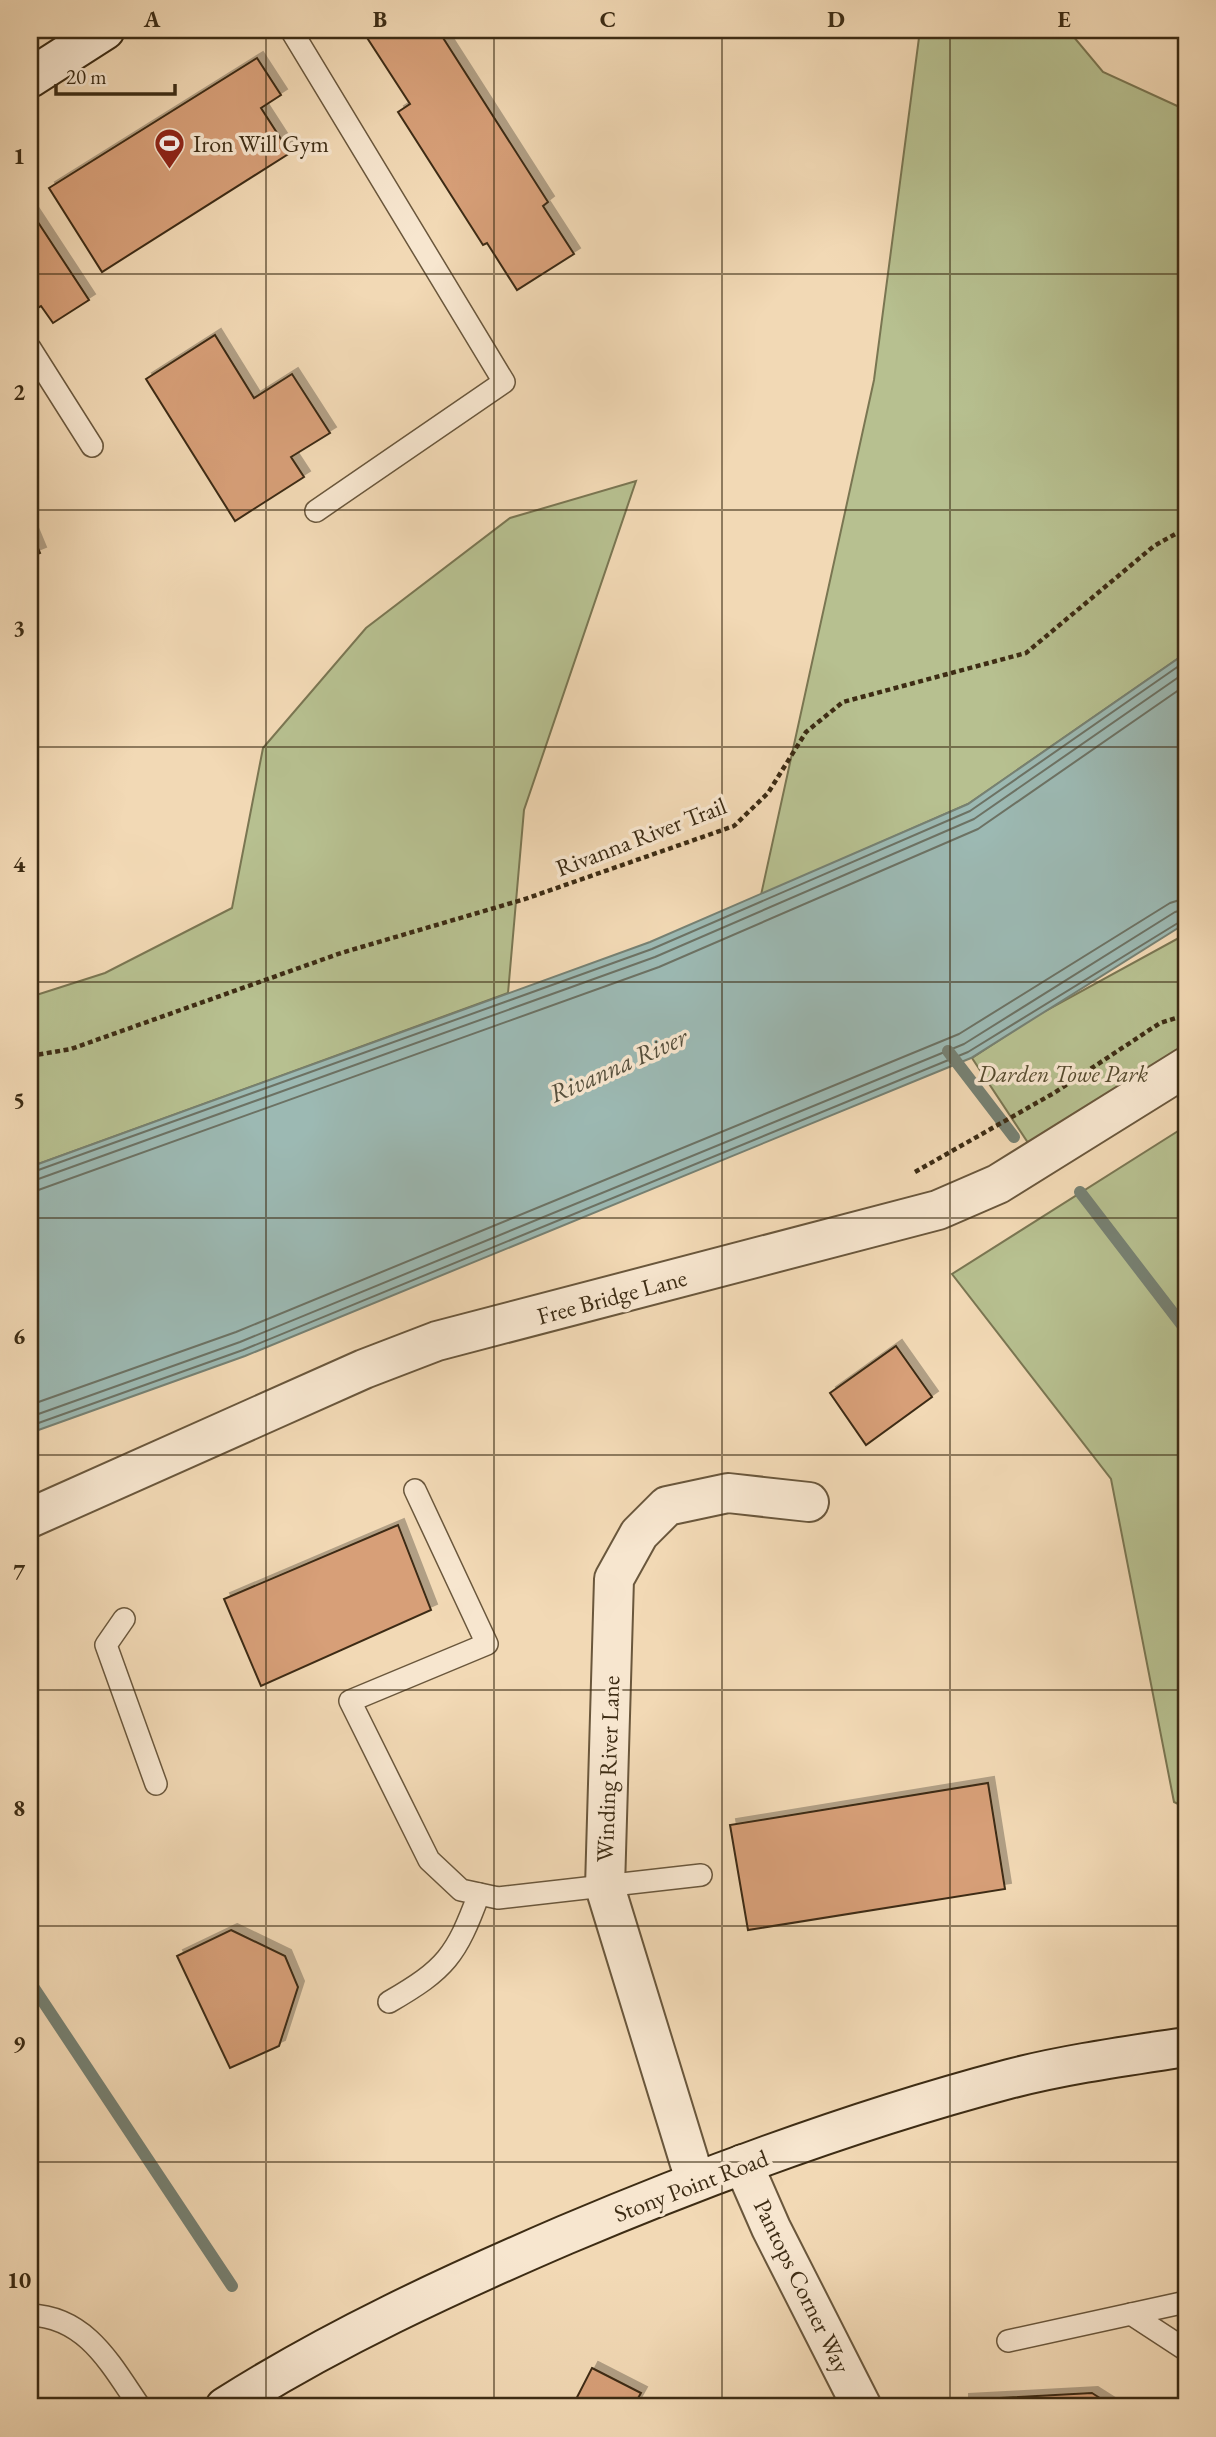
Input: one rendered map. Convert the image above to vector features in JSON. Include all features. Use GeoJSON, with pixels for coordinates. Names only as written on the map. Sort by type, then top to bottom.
{"type":"FeatureCollection","features":[{"type":"Feature","properties":{"kind":"street"},"geometry":{"type":"LineString","coordinates":[[30,78],[105,30]]}},
{"type":"Feature","properties":{"kind":"street","name":"Free Bridge Lane"},"geometry":{"type":"LineString","coordinates":[[30,1518],[364,1369],[438,1341],[938,1210],[998,1184],[1186,1067]]}},
{"type":"Feature","properties":{"kind":"street","name":"Winding River Lane"},"geometry":{"type":"LineString","coordinates":[[695,2180],[605,1887],[614,1579],[639,1534],[667,1506],[728,1493],[809,1502]]}},
{"type":"Feature","properties":{"kind":"street","name":"Stony Point Road"},"geometry":{"type":"LineString","coordinates":[[225,2407],[367,2327],[503,2262],[695,2180],[909,2108],[1011,2079],[1104,2059],[1186,2047]]}},
{"type":"Feature","properties":{"kind":"street","name":"Pantops Corner Way"},"geometry":{"type":"LineString","coordinates":[[743,2164],[771,2228],[862,2407]]}},
{"type":"Feature","properties":{"kind":"lane"},"geometry":{"type":"LineString","coordinates":[[292,30],[504,382],[316,511]]}},
{"type":"Feature","properties":{"kind":"lane"},"geometry":{"type":"LineString","coordinates":[[30,348],[92,446]]}},
{"type":"Feature","properties":{"kind":"lane"},"geometry":{"type":"LineString","coordinates":[[415,1490],[487,1644],[350,1701],[429,1860],[461,1890],[498,1898],[701,1875]]}},
{"type":"Feature","properties":{"kind":"lane"},"geometry":{"type":"LineString","coordinates":[[124,1619],[106,1646],[156,1784]]}},
{"type":"Feature","properties":{"kind":"lane"},"geometry":{"type":"LineString","coordinates":[[389,2002],[432,1977],[461,1940],[479,1894]]}},
{"type":"Feature","properties":{"kind":"lane"},"geometry":{"type":"LineString","coordinates":[[1008,2341],[1186,2302]]}},
{"type":"Feature","properties":{"kind":"lane"},"geometry":{"type":"LineString","coordinates":[[1130,2314],[1186,2350]]}},
{"type":"Feature","properties":{"kind":"lane"},"geometry":{"type":"LineString","coordinates":[[30,2315],[47,2316],[74,2326],[102,2351],[140,2407]]}},
{"type":"Feature","properties":{"kind":"path","name":"Rivanna River Trail"},"geometry":{"type":"LineString","coordinates":[[30,1056],[71,1049],[341,953],[525,899],[734,825],[768,793],[806,732],[843,702],[1026,653],[1154,547],[1186,528]]}},
{"type":"Feature","properties":{"kind":"path"},"geometry":{"type":"LineString","coordinates":[[973,1140],[1054,1093],[1160,1023],[1186,1015]]}},
{"type":"Feature","properties":{"kind":"green space"},"geometry":{"type":"Polygon","coordinates":[[[920,30],[1068,30],[1103,72],[1186,110],[1186,653],[968,804],[761,895],[874,380],[920,30]]]}},
{"type":"Feature","properties":{"kind":"green space"},"geometry":{"type":"Polygon","coordinates":[[[636,481],[524,810],[508,993],[30,1167],[30,997],[105,973],[232,908],[263,748],[366,628],[510,518],[636,481]]]}},
{"type":"Feature","properties":{"kind":"green space","name":"Darden Towe Park"},"geometry":{"type":"Polygon","coordinates":[[[1186,934],[1186,1069],[1040,1161],[972,1058],[1036,1016],[1186,934]]]}},
{"type":"Feature","properties":{"kind":"green space"},"geometry":{"type":"Polygon","coordinates":[[[1186,1126],[1186,1808],[1174,1802],[1111,1479],[952,1274],[1186,1126]]]}},
{"type":"Feature","properties":{"kind":"water","name":"Rivanna River"},"geometry":{"type":"Polygon","coordinates":[[[1186,653],[1186,923],[971,1058],[245,1356],[30,1433],[30,1167],[650,942],[968,804],[1186,653]]]}},
{"type":"Feature","properties":{"kind":"building"},"geometry":{"type":"Polygon","coordinates":[[[362,30],[438,30],[548,202],[543,206],[574,254],[517,290],[487,243],[483,245],[398,112],[410,104],[362,30]]]}},
{"type":"Feature","properties":{"kind":"building","name":"Iron Will Gym"},"geometry":{"type":"Polygon","coordinates":[[[257,58],[281,95],[261,108],[290,153],[102,272],[49,188],[257,58]]]}},
{"type":"Feature","properties":{"kind":"building"},"geometry":{"type":"Polygon","coordinates":[[[30,210],[89,300],[53,323],[41,306],[30,312],[30,210]]]}},
{"type":"Feature","properties":{"kind":"building"},"geometry":{"type":"Polygon","coordinates":[[[215,335],[254,398],[292,374],[330,433],[291,457],[304,477],[235,521],[146,379],[215,335]]]}},
{"type":"Feature","properties":{"kind":"building"},"geometry":{"type":"Polygon","coordinates":[[[30,529],[40,553],[30,557],[30,529]]]}},
{"type":"Feature","properties":{"kind":"building"},"geometry":{"type":"Polygon","coordinates":[[[896,1346],[932,1397],[866,1445],[830,1393],[896,1346]]]}},
{"type":"Feature","properties":{"kind":"building"},"geometry":{"type":"Polygon","coordinates":[[[398,1525],[431,1610],[261,1686],[224,1599],[398,1525]]]}},
{"type":"Feature","properties":{"kind":"building"},"geometry":{"type":"Polygon","coordinates":[[[988,1783],[1005,1889],[748,1930],[730,1825],[988,1783]]]}},
{"type":"Feature","properties":{"kind":"building"},"geometry":{"type":"Polygon","coordinates":[[[231,1930],[285,1956],[298,1987],[279,2046],[230,2068],[177,1956],[231,1930]]]}},
{"type":"Feature","properties":{"kind":"building"},"geometry":{"type":"Polygon","coordinates":[[[592,2368],[641,2393],[633,2407],[572,2407],[592,2368]]]}},
{"type":"Feature","properties":{"kind":"building"},"geometry":{"type":"Polygon","coordinates":[[[1092,2393],[1114,2407],[963,2407],[963,2400],[1092,2393]]]}},
{"type":"Feature","properties":{"kind":"waterway"},"geometry":{"type":"LineString","coordinates":[[948,1051],[1014,1137]]}},
{"type":"Feature","properties":{"kind":"waterway"},"geometry":{"type":"LineString","coordinates":[[1080,1192],[1186,1330]]}},
{"type":"Feature","properties":{"kind":"waterway"},"geometry":{"type":"LineString","coordinates":[[30,1982],[232,2286]]}},
{"type":"Feature","properties":{"kind":"place","name":"Iron Will Gym"},"geometry":{"type":"Point","coordinates":[170,171]}}]}
